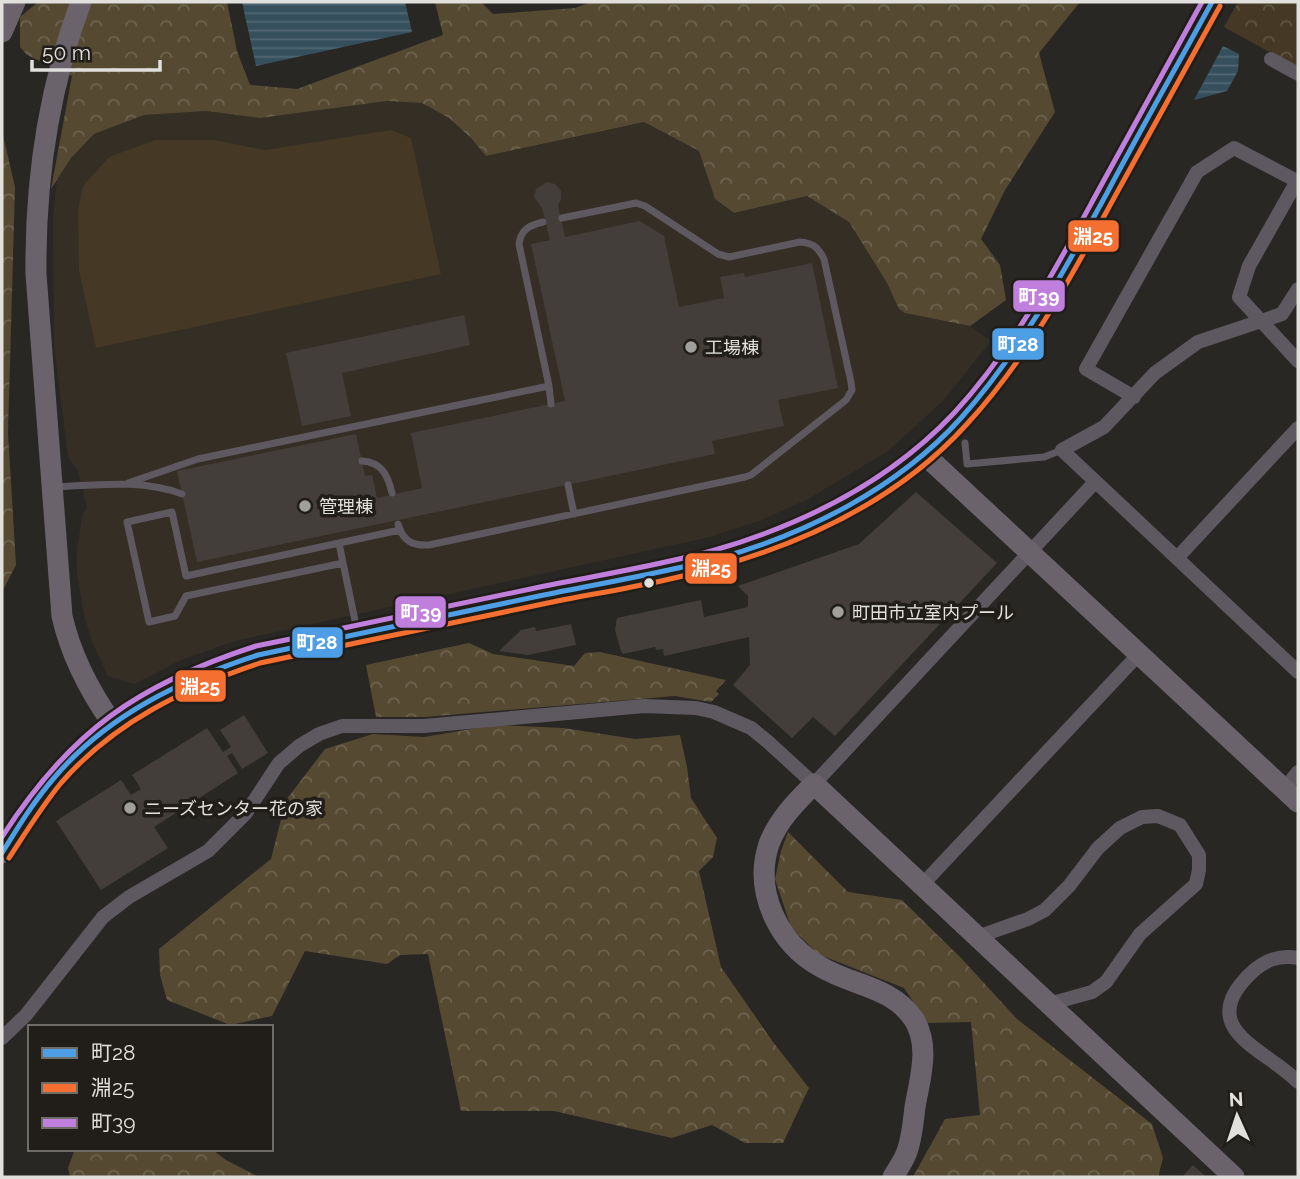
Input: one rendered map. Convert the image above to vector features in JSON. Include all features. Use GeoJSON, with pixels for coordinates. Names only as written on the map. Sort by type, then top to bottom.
{"type":"FeatureCollection","features":[{"type":"Feature","properties":{"kind":"street"},"geometry":{"type":"LineString","coordinates":[[2,32],[15,2]]}},
{"type":"Feature","properties":{"kind":"street"},"geometry":{"type":"LineString","coordinates":[[81,2],[50,106],[40,169],[36,217],[38,315],[60,603],[70,648],[88,684],[113,723]]}},
{"type":"Feature","properties":{"kind":"street"},"geometry":{"type":"LineString","coordinates":[[2,853],[20,824],[64,767],[113,723],[159,694],[223,666],[258,655],[715,559],[750,549],[794,532],[853,502],[925,454],[962,416],[1012,354],[1071,257],[1212,2]]}},
{"type":"Feature","properties":{"kind":"street"},"geometry":{"type":"LineString","coordinates":[[1271,59],[1298,74]]}},
{"type":"Feature","properties":{"kind":"street"},"geometry":{"type":"LineString","coordinates":[[1133,397],[1087,369],[1197,172],[1234,148],[1297,181],[1249,266],[1238,297],[1298,361]]}},
{"type":"Feature","properties":{"kind":"street"},"geometry":{"type":"LineString","coordinates":[[1298,289],[1282,314],[1198,342],[1155,373],[1104,427],[1062,450],[1298,672]]}},
{"type":"Feature","properties":{"kind":"street"},"geometry":{"type":"LineString","coordinates":[[1177,558],[1298,428]]}},
{"type":"Feature","properties":{"kind":"street"},"geometry":{"type":"LineString","coordinates":[[925,454],[1291,796],[1298,772]]}},
{"type":"Feature","properties":{"kind":"street"},"geometry":{"type":"LineString","coordinates":[[892,1177],[906,1154],[923,1067],[922,1041],[915,1020],[900,1003],[883,991],[823,968],[803,955],[785,937],[772,915],[766,891],[769,845],[782,819],[1095,482]]}},
{"type":"Feature","properties":{"kind":"street"},"geometry":{"type":"LineString","coordinates":[[922,885],[1139,653]]}},
{"type":"Feature","properties":{"kind":"street"},"geometry":{"type":"LineString","coordinates":[[2,1038],[26,1015],[103,917],[130,897],[208,851],[246,813],[279,763],[319,734],[342,726],[424,726],[644,706],[696,708],[714,712],[751,729],[767,741],[1234,1177]]}},
{"type":"Feature","properties":{"kind":"street"},"geometry":{"type":"LineString","coordinates":[[977,937],[1045,910],[1069,886],[1098,848],[1120,828],[1142,817],[1158,816],[1180,825],[1199,855],[1196,884],[1140,934],[1106,982],[1092,992],[1049,1004]]}},
{"type":"Feature","properties":{"kind":"street"},"geometry":{"type":"LineString","coordinates":[[1298,958],[1277,957],[1252,972],[1237,988],[1231,1002],[1231,1012],[1239,1037],[1298,1082]]}},
{"type":"Feature","properties":{"kind":"lane"},"geometry":{"type":"LineString","coordinates":[[343,563],[186,596],[175,616],[149,622],[127,522],[172,512],[186,576],[339,543],[399,527],[408,543],[416,546],[429,545],[751,475],[846,400],[852,390],[824,259],[819,249],[811,243],[800,242],[729,257],[718,254],[645,206],[636,204],[562,218]]}},
{"type":"Feature","properties":{"kind":"lane"},"geometry":{"type":"LineString","coordinates":[[543,222],[525,228],[519,244],[551,404]]}},
{"type":"Feature","properties":{"kind":"lane"},"geometry":{"type":"LineString","coordinates":[[128,484],[198,459],[549,386]]}},
{"type":"Feature","properties":{"kind":"lane"},"geometry":{"type":"LineString","coordinates":[[965,443],[967,464],[1044,457],[1062,450]]}},
{"type":"Feature","properties":{"kind":"lane"},"geometry":{"type":"LineString","coordinates":[[362,461],[371,461],[386,473],[392,493]]}},
{"type":"Feature","properties":{"kind":"lane"},"geometry":{"type":"LineString","coordinates":[[52,486],[128,484],[165,488],[182,495]]}},
{"type":"Feature","properties":{"kind":"lane"},"geometry":{"type":"LineString","coordinates":[[568,485],[574,514]]}},
{"type":"Feature","properties":{"kind":"lane"},"geometry":{"type":"LineString","coordinates":[[339,543],[358,634]]}},
{"type":"Feature","properties":{"kind":"shaded area"},"geometry":{"type":"Polygon","coordinates":[[[387,101],[422,103],[449,118],[486,156],[644,122],[699,151],[715,199],[734,213],[807,196],[849,222],[887,283],[899,309],[905,313],[970,326],[991,341],[943,401],[888,451],[808,499],[762,520],[710,537],[235,641],[181,660],[134,684],[108,676],[92,642],[77,573],[81,523],[87,508],[78,471],[68,457],[54,346],[53,213],[57,180],[71,158],[94,134],[143,115],[206,111],[260,118],[387,101]]]}},
{"type":"Feature","properties":{"kind":"green space"},"geometry":{"type":"Polygon","coordinates":[[[38,2],[227,2],[237,51],[250,85],[297,89],[443,35],[435,2],[481,2],[493,14],[575,8],[591,2],[1080,2],[1039,53],[1055,112],[1005,190],[981,239],[1000,265],[1006,300],[970,326],[905,313],[899,309],[887,283],[849,222],[807,196],[734,213],[715,199],[699,151],[644,122],[486,156],[449,118],[422,103],[387,101],[260,118],[206,111],[144,115],[94,134],[71,158],[51,189],[72,76],[27,55],[20,47],[20,17],[38,2]]]}},
{"type":"Feature","properties":{"kind":"green space"},"geometry":{"type":"Polygon","coordinates":[[[1238,2],[1298,2],[1298,68],[1224,27],[1238,2]]]}},
{"type":"Feature","properties":{"kind":"green space"},"geometry":{"type":"Polygon","coordinates":[[[391,130],[411,138],[441,274],[96,348],[79,271],[78,211],[83,186],[109,157],[155,140],[213,140],[265,150],[391,130]]]}},
{"type":"Feature","properties":{"kind":"green space"},"geometry":{"type":"Polygon","coordinates":[[[2,131],[15,187],[8,433],[16,565],[2,592],[2,131]]]}},
{"type":"Feature","properties":{"kind":"green space"},"geometry":{"type":"Polygon","coordinates":[[[469,643],[493,654],[574,666],[585,653],[600,652],[726,680],[716,691],[719,694],[711,702],[675,696],[425,717],[376,717],[366,665],[469,643]]]}},
{"type":"Feature","properties":{"kind":"green space"},"geometry":{"type":"Polygon","coordinates":[[[495,725],[563,728],[635,739],[680,735],[691,798],[717,838],[713,857],[699,871],[721,967],[809,1088],[783,1143],[745,1143],[712,1125],[672,1138],[554,1111],[461,1111],[428,954],[400,955],[387,964],[305,951],[272,1016],[230,1025],[167,1000],[160,975],[159,949],[271,859],[286,800],[325,749],[373,734],[424,737],[495,725]]]}},
{"type":"Feature","properties":{"kind":"green space"},"geometry":{"type":"Polygon","coordinates":[[[788,832],[848,892],[902,900],[961,958],[1017,1019],[1152,1124],[1163,1158],[1158,1177],[913,1177],[945,1119],[980,1115],[971,1022],[927,1023],[904,988],[818,954],[791,927],[775,879],[788,832]]]}},
{"type":"Feature","properties":{"kind":"green space"},"geometry":{"type":"Polygon","coordinates":[[[74,1151],[214,1151],[259,1177],[70,1177],[68,1168],[74,1151]]]}},
{"type":"Feature","properties":{"kind":"water"},"geometry":{"type":"Polygon","coordinates":[[[242,2],[405,2],[412,32],[256,66],[242,2]]]}},
{"type":"Feature","properties":{"kind":"water"},"geometry":{"type":"Polygon","coordinates":[[[1223,46],[1239,54],[1238,71],[1227,91],[1194,100],[1223,46]]]}},
{"type":"Feature","properties":{"kind":"building","name":"工場棟"},"geometry":{"type":"Polygon","coordinates":[[[547,182],[555,184],[561,191],[558,205],[565,237],[640,221],[664,236],[679,307],[724,298],[720,277],[744,273],[745,277],[812,263],[838,388],[778,400],[784,426],[712,441],[715,454],[197,562],[177,471],[356,434],[365,476],[372,475],[377,498],[422,488],[411,433],[565,401],[531,244],[550,240],[542,208],[534,197],[536,189],[547,182]]]}},
{"type":"Feature","properties":{"kind":"building"},"geometry":{"type":"Polygon","coordinates":[[[464,315],[470,345],[342,373],[351,416],[302,426],[286,353],[464,315]]]}},
{"type":"Feature","properties":{"kind":"building","name":"町田市立室内プール"},"geometry":{"type":"Polygon","coordinates":[[[916,492],[997,563],[835,736],[813,717],[792,738],[733,685],[750,665],[749,637],[664,656],[663,649],[656,650],[655,647],[623,654],[621,651],[615,630],[617,618],[701,600],[704,617],[748,607],[748,596],[738,586],[859,544],[916,492]]]}},
{"type":"Feature","properties":{"kind":"building"},"geometry":{"type":"Polygon","coordinates":[[[571,624],[576,645],[528,655],[499,651],[521,630],[535,627],[536,631],[571,624]]]}},
{"type":"Feature","properties":{"kind":"building","name":"ニーズセンター花の家"},"geometry":{"type":"Polygon","coordinates":[[[244,715],[268,753],[242,769],[232,753],[227,756],[238,773],[154,827],[168,848],[101,890],[56,821],[121,780],[131,795],[141,789],[132,775],[207,728],[223,752],[231,747],[220,730],[244,715]]]}},
{"type":"Feature","properties":{"kind":"building"},"geometry":{"type":"Polygon","coordinates":[[[1193,1165],[1206,1177],[1182,1177],[1193,1165]]]}},
{"type":"Feature","properties":{"kind":"transit line","name":"町39"},"geometry":{"type":"LineString","coordinates":[[2,837],[53,768],[81,740],[141,695],[214,661],[256,646],[650,566],[715,550],[813,513],[874,479],[929,437],[954,413],[996,362],[1066,249],[1202,2]]}},
{"type":"Feature","properties":{"kind":"transit line","name":"町28"},"geometry":{"type":"LineString","coordinates":[[2,853],[54,778],[97,736],[147,702],[201,676],[258,655],[716,559],[750,549],[817,522],[880,487],[936,443],[961,418],[1003,366],[1074,252],[1212,2]]}},
{"type":"Feature","properties":{"kind":"transit line","name":"淵25"},"geometry":{"type":"LineString","coordinates":[[9,858],[54,792],[82,761],[127,725],[205,684],[260,663],[699,572],[788,543],[821,529],[885,494],[941,450],[967,424],[1010,372],[1081,257],[1220,6]]}},
{"type":"Feature","properties":{"kind":"place","name":"工場棟"},"geometry":{"type":"Point","coordinates":[691,347]}},
{"type":"Feature","properties":{"kind":"place","name":"管理棟"},"geometry":{"type":"Point","coordinates":[305,506]}},
{"type":"Feature","properties":{"kind":"place","name":"町田市立室内プール"},"geometry":{"type":"Point","coordinates":[838,612]}},
{"type":"Feature","properties":{"kind":"place","name":"ニーズセンター花の家"},"geometry":{"type":"Point","coordinates":[130,808]}}]}
